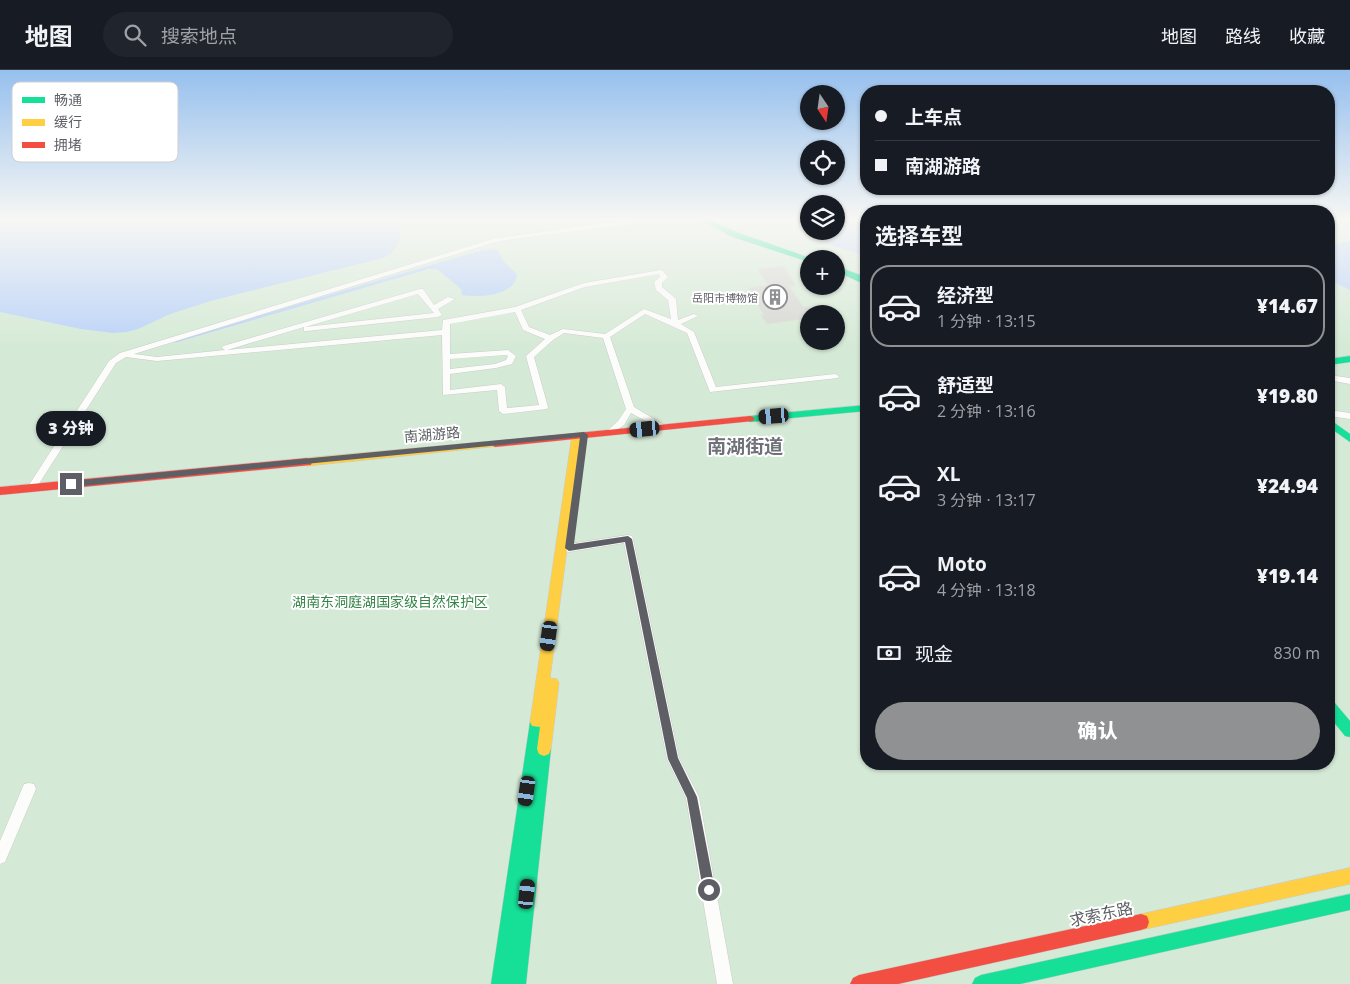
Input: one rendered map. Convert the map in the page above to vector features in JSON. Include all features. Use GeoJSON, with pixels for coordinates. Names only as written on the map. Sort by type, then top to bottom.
{"type":"FeatureCollection","features":[{"type":"Feature","properties":{"kind":"main road"},"geometry":{"type":"LineString","coordinates":[[845,272],[860,280]]}},
{"type":"Feature","properties":{"kind":"main road"},"geometry":{"type":"LineString","coordinates":[[1335,361],[1350,360]]}},
{"type":"Feature","properties":{"kind":"main road","name":"南湖游路"},"geometry":{"type":"LineString","coordinates":[[0,491],[860,409]]}},
{"type":"Feature","properties":{"kind":"main road"},"geometry":{"type":"LineString","coordinates":[[1335,427],[1350,439]]}},
{"type":"Feature","properties":{"kind":"main road"},"geometry":{"type":"LineString","coordinates":[[516,984],[569,548],[580,435]]}},
{"type":"Feature","properties":{"kind":"main road"},"geometry":{"type":"LineString","coordinates":[[500,984],[580,435]]}},
{"type":"Feature","properties":{"kind":"main road"},"geometry":{"type":"LineString","coordinates":[[1335,713],[1350,731]]}},
{"type":"Feature","properties":{"kind":"main road","name":"求索东路"},"geometry":{"type":"LineString","coordinates":[[859,984],[1350,876]]}},
{"type":"Feature","properties":{"kind":"main road"},"geometry":{"type":"LineString","coordinates":[[981,984],[1350,902]]}},
{"type":"Feature","properties":{"kind":"street"},"geometry":{"type":"LineString","coordinates":[[32,488],[113,362],[125,351],[425,262]]}},
{"type":"Feature","properties":{"kind":"street"},"geometry":{"type":"LineString","coordinates":[[446,322],[517,309],[584,285],[661,272],[664,277],[658,282],[659,288],[672,299],[675,324]]}},
{"type":"Feature","properties":{"kind":"street"},"geometry":{"type":"LineString","coordinates":[[202,355],[420,291],[446,322],[446,393],[501,387],[504,411],[544,407],[530,356],[550,338],[563,331],[606,336],[644,311],[690,332],[713,390],[835,376]]}},
{"type":"Feature","properties":{"kind":"street"},"geometry":{"type":"LineString","coordinates":[[282,331],[436,311],[451,299]]}},
{"type":"Feature","properties":{"kind":"street"},"geometry":{"type":"LineString","coordinates":[[517,309],[526,328],[550,338]]}},
{"type":"Feature","properties":{"kind":"street"},"geometry":{"type":"LineString","coordinates":[[675,324],[694,316]]}},
{"type":"Feature","properties":{"kind":"street"},"geometry":{"type":"LineString","coordinates":[[125,351],[157,359],[446,332]]}},
{"type":"Feature","properties":{"kind":"street"},"geometry":{"type":"LineString","coordinates":[[606,336],[630,409],[663,427]]}},
{"type":"Feature","properties":{"kind":"street"},"geometry":{"type":"LineString","coordinates":[[446,357],[495,352],[508,352],[512,356],[509,362],[496,366],[446,372]]}},
{"type":"Feature","properties":{"kind":"street"},"geometry":{"type":"LineString","coordinates":[[1335,379],[1350,381]]}},
{"type":"Feature","properties":{"kind":"street"},"geometry":{"type":"LineString","coordinates":[[610,432],[621,423],[630,409]]}},
{"type":"Feature","properties":{"kind":"street"},"geometry":{"type":"LineString","coordinates":[[1335,414],[1350,416]]}},
{"type":"Feature","properties":{"kind":"street"},"geometry":{"type":"LineString","coordinates":[[569,548],[628,539],[673,759],[692,797],[726,984]]}},
{"type":"Feature","properties":{"kind":"street"},"geometry":{"type":"LineString","coordinates":[[0,856],[29,789]]}},
{"type":"Feature","properties":{"kind":"green space","name":"湖南东洞庭湖国家级自然保护区"},"geometry":{"type":"Polygon","coordinates":[[[0,262],[800,262],[800,295],[845,295],[845,262],[860,262],[860,770],[1335,770],[1335,262],[1350,262],[1350,984],[0,984],[0,262]]]}},
{"type":"Feature","properties":{"kind":"water"},"geometry":{"type":"Polygon","coordinates":[[[0,262],[368,262],[214,300],[170,314],[127,332],[113,333],[81,329],[0,312],[0,262]]]}},
{"type":"Feature","properties":{"kind":"water"},"geometry":{"type":"Polygon","coordinates":[[[443,262],[504,262],[517,274],[515,281],[503,291],[477,296],[462,295],[461,289],[437,269],[429,269],[174,343],[179,339],[443,262]]]}},
{"type":"Feature","properties":{"kind":"water"},"geometry":{"type":"Polygon","coordinates":[[[1335,262],[1350,262],[1350,290],[1335,283],[1335,262]]]}},
{"type":"Feature","properties":{"kind":"building","name":"岳阳市博物馆"},"geometry":{"type":"Polygon","coordinates":[[[784,266],[795,285],[789,286],[802,305],[800,305],[800,319],[767,324],[761,315],[764,315],[748,288],[768,285],[758,269],[784,266]]]}},
{"type":"Feature","properties":{"kind":"traffic: fast"},"geometry":{"type":"LineString","coordinates":[[845,272],[860,278]]}},
{"type":"Feature","properties":{"kind":"traffic: fast"},"geometry":{"type":"LineString","coordinates":[[1335,361],[1350,359]]}},
{"type":"Feature","properties":{"kind":"traffic: fast"},"geometry":{"type":"LineString","coordinates":[[750,419],[860,409]]}},
{"type":"Feature","properties":{"kind":"traffic: fast"},"geometry":{"type":"LineString","coordinates":[[1335,427],[1350,439]]}},
{"type":"Feature","properties":{"kind":"traffic: fast"},"geometry":{"type":"LineString","coordinates":[[1335,713],[1350,731]]}},
{"type":"Feature","properties":{"kind":"traffic: fast"},"geometry":{"type":"LineString","coordinates":[[500,984],[537,722]]}},
{"type":"Feature","properties":{"kind":"traffic: fast"},"geometry":{"type":"LineString","coordinates":[[517,984],[544,749]]}},
{"type":"Feature","properties":{"kind":"traffic: fast"},"geometry":{"type":"LineString","coordinates":[[981,984],[1350,902]]}},
{"type":"Feature","properties":{"kind":"traffic: slow"},"geometry":{"type":"LineString","coordinates":[[537,722],[577,435]]}},
{"type":"Feature","properties":{"kind":"traffic: slow"},"geometry":{"type":"LineString","coordinates":[[307,462],[495,444]]}},
{"type":"Feature","properties":{"kind":"traffic: slow"},"geometry":{"type":"LineString","coordinates":[[544,749],[552,683]]}},
{"type":"Feature","properties":{"kind":"traffic: slow"},"geometry":{"type":"LineString","coordinates":[[1141,922],[1350,876]]}},
{"type":"Feature","properties":{"kind":"traffic: jam"},"geometry":{"type":"LineString","coordinates":[[495,444],[750,419]]}},
{"type":"Feature","properties":{"kind":"traffic: jam"},"geometry":{"type":"LineString","coordinates":[[0,491],[307,462]]}},
{"type":"Feature","properties":{"kind":"traffic: jam"},"geometry":{"type":"LineString","coordinates":[[859,984],[1141,922]]}},
{"type":"Feature","properties":{"kind":"place","name":"岳阳市博物馆"},"geometry":{"type":"Point","coordinates":[775,297]}},
{"type":"Feature","properties":{"kind":"district","name":"南湖街道"},"geometry":{"type":"Point","coordinates":[745,446]}},
{"type":"Feature","properties":{"kind":"route"},"geometry":{"type":"LineString","coordinates":[[71,484],[584,435],[569,548],[628,539],[673,759],[692,797],[709,890]]}}]}
